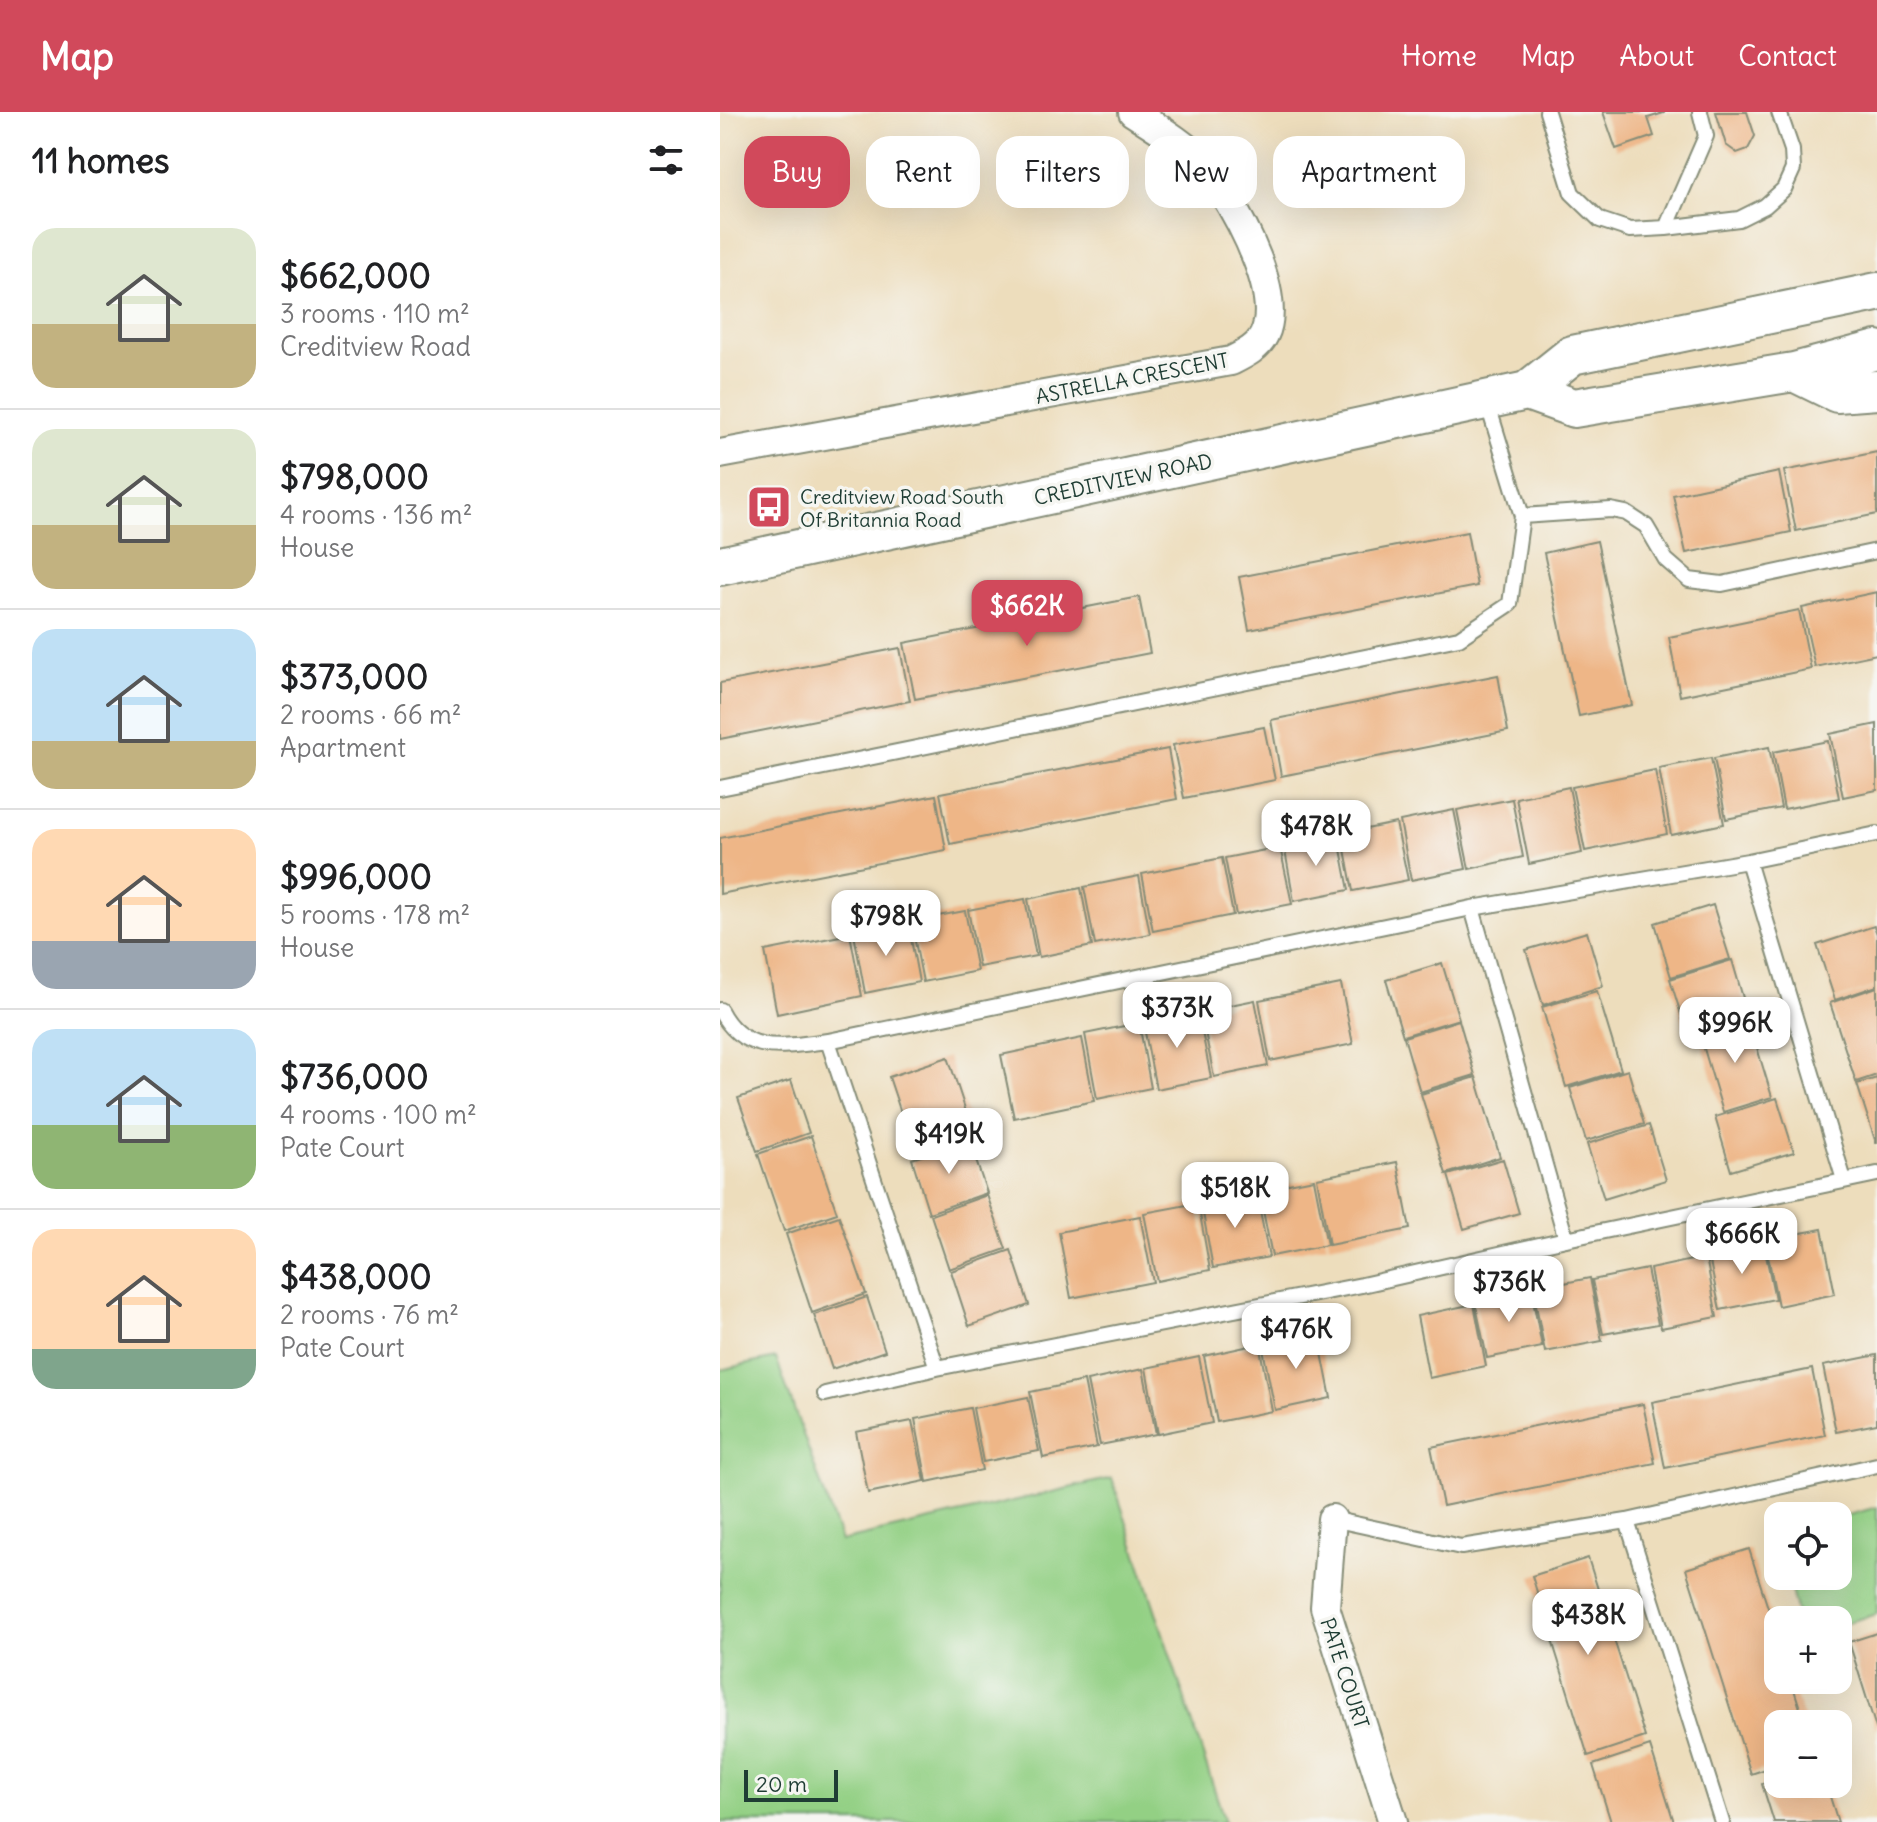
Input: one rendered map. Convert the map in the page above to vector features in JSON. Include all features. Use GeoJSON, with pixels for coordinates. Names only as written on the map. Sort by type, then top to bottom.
{"type":"FeatureCollection","features":[{"type":"Feature","properties":{"kind":"main road","name":"CREDITVIEW ROAD"},"geometry":{"type":"LineString","coordinates":[[720,566],[1486,401],[1527,391],[1572,355],[1877,292]]}},
{"type":"Feature","properties":{"kind":"main road"},"geometry":{"type":"LineString","coordinates":[[1527,391],[1574,408],[1794,372],[1877,350]]}},
{"type":"Feature","properties":{"kind":"main road"},"geometry":{"type":"LineString","coordinates":[[1794,372],[1837,393],[1877,390]]}},
{"type":"Feature","properties":{"kind":"street","name":"ASTRELLA CRESCENT"},"geometry":{"type":"LineString","coordinates":[[720,454],[1231,361],[1250,351],[1264,336],[1268,316],[1268,297],[1256,252],[1234,209],[1207,167],[1175,140],[1133,112]]}},
{"type":"Feature","properties":{"kind":"street","name":"PATE COURT"},"geometry":{"type":"LineString","coordinates":[[1332,1519],[1325,1607],[1393,1822]]}},
{"type":"Feature","properties":{"kind":"lane"},"geometry":{"type":"LineString","coordinates":[[1547,112],[1572,193],[1600,220],[1630,230],[1739,219],[1765,206],[1784,189],[1793,169],[1792,150],[1779,112]]}},
{"type":"Feature","properties":{"kind":"lane"},"geometry":{"type":"LineString","coordinates":[[1666,228],[1706,136],[1700,112]]}},
{"type":"Feature","properties":{"kind":"lane"},"geometry":{"type":"LineString","coordinates":[[720,788],[1459,638],[1510,604],[1522,516],[1486,401]]}},
{"type":"Feature","properties":{"kind":"lane"},"geometry":{"type":"LineString","coordinates":[[1522,516],[1611,510],[1626,513],[1646,526],[1666,560],[1689,580],[1722,584],[1877,551]]}},
{"type":"Feature","properties":{"kind":"lane"},"geometry":{"type":"LineString","coordinates":[[720,1010],[740,1036],[772,1048],[828,1041],[1472,908],[1748,861],[1877,834]]}},
{"type":"Feature","properties":{"kind":"lane"},"geometry":{"type":"LineString","coordinates":[[1748,861],[1844,1180]]}},
{"type":"Feature","properties":{"kind":"lane"},"geometry":{"type":"LineString","coordinates":[[1472,908],[1566,1239]]}},
{"type":"Feature","properties":{"kind":"lane"},"geometry":{"type":"LineString","coordinates":[[828,1041],[937,1368]]}},
{"type":"Feature","properties":{"kind":"lane"},"geometry":{"type":"LineString","coordinates":[[825,1394],[937,1368],[1362,1285],[1877,1174]]}},
{"type":"Feature","properties":{"kind":"lane"},"geometry":{"type":"LineString","coordinates":[[1332,1519],[1461,1547],[1627,1521],[1877,1465]]}},
{"type":"Feature","properties":{"kind":"lane"},"geometry":{"type":"LineString","coordinates":[[1627,1521],[1722,1822]]}},
{"type":"Feature","properties":{"kind":"green space"},"geometry":{"type":"Polygon","coordinates":[[[776,1358],[841,1541],[1112,1478],[1225,1822],[720,1822],[720,1370],[776,1358]]]}},
{"type":"Feature","properties":{"kind":"green space"},"geometry":{"type":"Polygon","coordinates":[[[1877,1507],[1877,1614],[1852,1621],[1852,1606],[1795,1606],[1791,1590],[1852,1590],[1852,1514],[1877,1507]]]}},
{"type":"Feature","properties":{"kind":"building"},"geometry":{"type":"Polygon","coordinates":[[[1603,112],[1664,113],[1648,118],[1654,136],[1616,149],[1603,112]]]}},
{"type":"Feature","properties":{"kind":"building"},"geometry":{"type":"Polygon","coordinates":[[[1716,112],[1747,112],[1755,136],[1748,149],[1737,153],[1726,145],[1716,112]]]}},
{"type":"Feature","properties":{"kind":"building"},"geometry":{"type":"Polygon","coordinates":[[[1877,452],[1877,514],[1796,531],[1784,471],[1877,452]]]}},
{"type":"Feature","properties":{"kind":"building"},"geometry":{"type":"Polygon","coordinates":[[[1779,472],[1791,532],[1686,553],[1673,495],[1779,472]]]}},
{"type":"Feature","properties":{"kind":"building"},"geometry":{"type":"Polygon","coordinates":[[[1467,532],[1477,586],[1249,630],[1239,577],[1467,532]]]}},
{"type":"Feature","properties":{"kind":"building"},"geometry":{"type":"Polygon","coordinates":[[[1597,541],[1632,705],[1579,716],[1544,553],[1597,541]]]}},
{"type":"Feature","properties":{"kind":"building"},"geometry":{"type":"Polygon","coordinates":[[[1877,592],[1877,654],[1815,667],[1802,608],[1877,592]]]}},
{"type":"Feature","properties":{"kind":"building"},"geometry":{"type":"Polygon","coordinates":[[[1139,597],[1150,653],[915,699],[904,643],[1139,597]]]}},
{"type":"Feature","properties":{"kind":"building"},"geometry":{"type":"Polygon","coordinates":[[[1799,610],[1811,669],[1680,696],[1669,637],[1799,610]]]}},
{"type":"Feature","properties":{"kind":"building"},"geometry":{"type":"Polygon","coordinates":[[[900,648],[910,701],[720,739],[720,683],[900,648]]]}},
{"type":"Feature","properties":{"kind":"building"},"geometry":{"type":"Polygon","coordinates":[[[1498,675],[1508,731],[1281,776],[1271,720],[1498,675]]]}},
{"type":"Feature","properties":{"kind":"building"},"geometry":{"type":"Polygon","coordinates":[[[1877,724],[1877,790],[1843,797],[1830,734],[1877,724]]]}},
{"type":"Feature","properties":{"kind":"building"},"geometry":{"type":"Polygon","coordinates":[[[1264,727],[1275,780],[1184,798],[1173,745],[1264,727]]]}},
{"type":"Feature","properties":{"kind":"building"},"geometry":{"type":"Polygon","coordinates":[[[1828,741],[1839,798],[1784,809],[1773,752],[1828,741]]]}},
{"type":"Feature","properties":{"kind":"building"},"geometry":{"type":"Polygon","coordinates":[[[1769,747],[1781,808],[1726,819],[1714,758],[1769,747]]]}},
{"type":"Feature","properties":{"kind":"building"},"geometry":{"type":"Polygon","coordinates":[[[1168,749],[1177,799],[950,844],[940,793],[1168,749]]]}},
{"type":"Feature","properties":{"kind":"building"},"geometry":{"type":"Polygon","coordinates":[[[1711,758],[1724,824],[1671,835],[1659,768],[1711,758]]]}},
{"type":"Feature","properties":{"kind":"building"},"geometry":{"type":"Polygon","coordinates":[[[1655,770],[1667,834],[1585,851],[1572,787],[1655,770]]]}},
{"type":"Feature","properties":{"kind":"building"},"geometry":{"type":"Polygon","coordinates":[[[1569,787],[1582,853],[1529,864],[1516,798],[1569,787]]]}},
{"type":"Feature","properties":{"kind":"building"},"geometry":{"type":"Polygon","coordinates":[[[936,795],[946,850],[720,894],[720,838],[936,795]]]}},
{"type":"Feature","properties":{"kind":"building"},"geometry":{"type":"Polygon","coordinates":[[[1512,799],[1523,857],[1469,869],[1457,810],[1512,799]]]}},
{"type":"Feature","properties":{"kind":"building"},"geometry":{"type":"Polygon","coordinates":[[[1454,810],[1466,869],[1411,880],[1400,821],[1454,810]]]}},
{"type":"Feature","properties":{"kind":"building"},"geometry":{"type":"Polygon","coordinates":[[[1396,823],[1408,880],[1353,891],[1342,834],[1396,823]]]}},
{"type":"Feature","properties":{"kind":"building"},"geometry":{"type":"Polygon","coordinates":[[[1338,834],[1349,890],[1294,901],[1284,845],[1338,834]]]}},
{"type":"Feature","properties":{"kind":"building"},"geometry":{"type":"Polygon","coordinates":[[[1280,847],[1292,904],[1236,915],[1225,858],[1280,847]]]}},
{"type":"Feature","properties":{"kind":"building"},"geometry":{"type":"Polygon","coordinates":[[[1222,858],[1233,915],[1153,931],[1142,874],[1222,858]]]}},
{"type":"Feature","properties":{"kind":"building"},"geometry":{"type":"Polygon","coordinates":[[[1139,876],[1150,934],[1095,945],[1084,887],[1139,876]]]}},
{"type":"Feature","properties":{"kind":"building"},"geometry":{"type":"Polygon","coordinates":[[[1081,888],[1092,946],[1039,957],[1028,899],[1081,888]]]}},
{"type":"Feature","properties":{"kind":"building"},"geometry":{"type":"Polygon","coordinates":[[[1025,899],[1036,956],[979,967],[968,910],[1025,899]]]}},
{"type":"Feature","properties":{"kind":"building"},"geometry":{"type":"Polygon","coordinates":[[[1713,905],[1730,959],[1671,977],[1655,923],[1713,905]]]}},
{"type":"Feature","properties":{"kind":"building"},"geometry":{"type":"Polygon","coordinates":[[[965,911],[977,971],[923,982],[911,921],[965,911]]]}},
{"type":"Feature","properties":{"kind":"building"},"geometry":{"type":"Polygon","coordinates":[[[908,923],[919,982],[865,993],[854,934],[908,923]]]}},
{"type":"Feature","properties":{"kind":"building"},"geometry":{"type":"Polygon","coordinates":[[[1874,926],[1877,934],[1877,986],[1835,1000],[1817,945],[1874,926]]]}},
{"type":"Feature","properties":{"kind":"building"},"geometry":{"type":"Polygon","coordinates":[[[1587,932],[1603,986],[1543,1005],[1526,950],[1587,932]]]}},
{"type":"Feature","properties":{"kind":"building"},"geometry":{"type":"Polygon","coordinates":[[[850,934],[862,996],[777,1014],[765,951],[850,934]]]}},
{"type":"Feature","properties":{"kind":"building"},"geometry":{"type":"Polygon","coordinates":[[[1732,960],[1748,1015],[1687,1034],[1670,979],[1732,960]]]}},
{"type":"Feature","properties":{"kind":"building"},"geometry":{"type":"Polygon","coordinates":[[[1442,963],[1459,1019],[1403,1036],[1386,980],[1442,963]]]}},
{"type":"Feature","properties":{"kind":"building"},"geometry":{"type":"Polygon","coordinates":[[[1341,984],[1353,1044],[1270,1061],[1259,1000],[1341,984]]]}},
{"type":"Feature","properties":{"kind":"building"},"geometry":{"type":"Polygon","coordinates":[[[1877,987],[1877,1075],[1856,1082],[1830,1003],[1877,987]]]}},
{"type":"Feature","properties":{"kind":"building"},"geometry":{"type":"Polygon","coordinates":[[[1597,991],[1621,1070],[1566,1087],[1542,1007],[1597,991]]]}},
{"type":"Feature","properties":{"kind":"building"},"geometry":{"type":"Polygon","coordinates":[[[1255,1000],[1268,1066],[1214,1077],[1201,1011],[1255,1000]]]}},
{"type":"Feature","properties":{"kind":"building"},"geometry":{"type":"Polygon","coordinates":[[[1198,1011],[1211,1078],[1156,1089],[1143,1022],[1198,1011]]]}},
{"type":"Feature","properties":{"kind":"building"},"geometry":{"type":"Polygon","coordinates":[[[1748,1018],[1772,1097],[1723,1112],[1699,1032],[1748,1018]]]}},
{"type":"Feature","properties":{"kind":"building"},"geometry":{"type":"Polygon","coordinates":[[[1459,1020],[1475,1075],[1420,1092],[1404,1037],[1459,1020]]]}},
{"type":"Feature","properties":{"kind":"building"},"geometry":{"type":"Polygon","coordinates":[[[1139,1023],[1151,1088],[1097,1099],[1085,1034],[1139,1023]]]}},
{"type":"Feature","properties":{"kind":"building"},"geometry":{"type":"Polygon","coordinates":[[[1082,1038],[1094,1101],[1014,1118],[1001,1055],[1082,1038]]]}},
{"type":"Feature","properties":{"kind":"building"},"geometry":{"type":"Polygon","coordinates":[[[948,1057],[974,1136],[915,1155],[889,1077],[948,1057]]]}},
{"type":"Feature","properties":{"kind":"building"},"geometry":{"type":"Polygon","coordinates":[[[1628,1070],[1644,1124],[1586,1141],[1570,1088],[1628,1070]]]}},
{"type":"Feature","properties":{"kind":"building"},"geometry":{"type":"Polygon","coordinates":[[[1476,1077],[1500,1157],[1446,1174],[1421,1094],[1476,1077]]]}},
{"type":"Feature","properties":{"kind":"building"},"geometry":{"type":"Polygon","coordinates":[[[1877,1078],[1877,1143],[1876,1143],[1857,1084],[1877,1078]]]}},
{"type":"Feature","properties":{"kind":"building"},"geometry":{"type":"Polygon","coordinates":[[[791,1080],[809,1133],[757,1151],[738,1098],[791,1080]]]}},
{"type":"Feature","properties":{"kind":"building"},"geometry":{"type":"Polygon","coordinates":[[[1777,1098],[1794,1152],[1731,1171],[1715,1117],[1777,1098]]]}},
{"type":"Feature","properties":{"kind":"building"},"geometry":{"type":"Polygon","coordinates":[[[1649,1125],[1666,1180],[1604,1199],[1587,1144],[1649,1125]]]}},
{"type":"Feature","properties":{"kind":"building"},"geometry":{"type":"Polygon","coordinates":[[[811,1136],[837,1213],[784,1231],[758,1154],[811,1136]]]}},
{"type":"Feature","properties":{"kind":"building"},"geometry":{"type":"Polygon","coordinates":[[[969,1140],[987,1193],[929,1213],[912,1159],[969,1140]]]}},
{"type":"Feature","properties":{"kind":"building"},"geometry":{"type":"Polygon","coordinates":[[[1503,1159],[1519,1213],[1464,1229],[1448,1175],[1503,1159]]]}},
{"type":"Feature","properties":{"kind":"building"},"geometry":{"type":"Polygon","coordinates":[[[1397,1162],[1410,1229],[1329,1245],[1317,1178],[1397,1162]]]}},
{"type":"Feature","properties":{"kind":"building"},"geometry":{"type":"Polygon","coordinates":[[[1314,1179],[1327,1245],[1272,1256],[1259,1190],[1314,1179]]]}},
{"type":"Feature","properties":{"kind":"building"},"geometry":{"type":"Polygon","coordinates":[[[1256,1191],[1269,1257],[1213,1268],[1201,1202],[1256,1191]]]}},
{"type":"Feature","properties":{"kind":"building"},"geometry":{"type":"Polygon","coordinates":[[[987,1195],[1006,1249],[949,1269],[931,1215],[987,1195]]]}},
{"type":"Feature","properties":{"kind":"building"},"geometry":{"type":"Polygon","coordinates":[[[1198,1203],[1210,1270],[1157,1281],[1144,1213],[1198,1203]]]}},
{"type":"Feature","properties":{"kind":"building"},"geometry":{"type":"Polygon","coordinates":[[[839,1216],[866,1294],[812,1313],[786,1234],[839,1216]]]}},
{"type":"Feature","properties":{"kind":"building"},"geometry":{"type":"Polygon","coordinates":[[[1140,1216],[1153,1282],[1071,1298],[1059,1232],[1140,1216]]]}},
{"type":"Feature","properties":{"kind":"building"},"geometry":{"type":"Polygon","coordinates":[[[1822,1229],[1835,1294],[1778,1306],[1765,1240],[1822,1229]]]}},
{"type":"Feature","properties":{"kind":"building"},"geometry":{"type":"Polygon","coordinates":[[[1763,1241],[1775,1299],[1720,1310],[1708,1252],[1763,1241]]]}},
{"type":"Feature","properties":{"kind":"building"},"geometry":{"type":"Polygon","coordinates":[[[1011,1250],[1029,1305],[969,1326],[951,1271],[1011,1250]]]}},
{"type":"Feature","properties":{"kind":"building"},"geometry":{"type":"Polygon","coordinates":[[[1706,1257],[1717,1317],[1661,1328],[1650,1269],[1706,1257]]]}},
{"type":"Feature","properties":{"kind":"building"},"geometry":{"type":"Polygon","coordinates":[[[1647,1269],[1658,1324],[1603,1334],[1592,1280],[1647,1269]]]}},
{"type":"Feature","properties":{"kind":"building"},"geometry":{"type":"Polygon","coordinates":[[[1590,1278],[1602,1341],[1545,1352],[1533,1289],[1590,1278]]]}},
{"type":"Feature","properties":{"kind":"building"},"geometry":{"type":"Polygon","coordinates":[[[1531,1290],[1542,1347],[1487,1358],[1475,1301],[1531,1290]]]}},
{"type":"Feature","properties":{"kind":"building"},"geometry":{"type":"Polygon","coordinates":[[[867,1297],[885,1351],[832,1369],[814,1315],[867,1297]]]}},
{"type":"Feature","properties":{"kind":"building"},"geometry":{"type":"Polygon","coordinates":[[[1474,1304],[1486,1366],[1429,1378],[1417,1316],[1474,1304]]]}},
{"type":"Feature","properties":{"kind":"building"},"geometry":{"type":"Polygon","coordinates":[[[1318,1333],[1331,1398],[1275,1410],[1262,1344],[1318,1333]]]}},
{"type":"Feature","properties":{"kind":"building"},"geometry":{"type":"Polygon","coordinates":[[[1259,1344],[1272,1411],[1217,1422],[1204,1356],[1259,1344]]]}},
{"type":"Feature","properties":{"kind":"building"},"geometry":{"type":"Polygon","coordinates":[[[1877,1355],[1877,1424],[1836,1432],[1823,1366],[1877,1355]]]}},
{"type":"Feature","properties":{"kind":"building"},"geometry":{"type":"Polygon","coordinates":[[[1199,1357],[1212,1423],[1158,1434],[1146,1368],[1199,1357]]]}},
{"type":"Feature","properties":{"kind":"building"},"geometry":{"type":"Polygon","coordinates":[[[1143,1369],[1156,1434],[1100,1445],[1087,1381],[1143,1369]]]}},
{"type":"Feature","properties":{"kind":"building"},"geometry":{"type":"Polygon","coordinates":[[[1812,1369],[1825,1435],[1665,1468],[1652,1402],[1812,1369]]]}},
{"type":"Feature","properties":{"kind":"building"},"geometry":{"type":"Polygon","coordinates":[[[1084,1381],[1097,1447],[1043,1458],[1030,1392],[1084,1381]]]}},
{"type":"Feature","properties":{"kind":"building"},"geometry":{"type":"Polygon","coordinates":[[[1028,1397],[1039,1451],[983,1462],[973,1408],[1028,1397]]]}},
{"type":"Feature","properties":{"kind":"building"},"geometry":{"type":"Polygon","coordinates":[[[1643,1404],[1655,1463],[1443,1506],[1431,1447],[1643,1404]]]}},
{"type":"Feature","properties":{"kind":"building"},"geometry":{"type":"Polygon","coordinates":[[[970,1408],[982,1470],[927,1482],[915,1419],[970,1408]]]}},
{"type":"Feature","properties":{"kind":"building"},"geometry":{"type":"Polygon","coordinates":[[[912,1421],[925,1481],[868,1493],[856,1432],[912,1421]]]}},
{"type":"Feature","properties":{"kind":"building"},"geometry":{"type":"Polygon","coordinates":[[[1749,1549],[1767,1606],[1764,1606],[1764,1694],[1795,1694],[1801,1710],[1764,1710],[1764,1770],[1751,1774],[1686,1569],[1749,1549]]]}},
{"type":"Feature","properties":{"kind":"building"},"geometry":{"type":"Polygon","coordinates":[[[1588,1558],[1645,1737],[1588,1756],[1532,1576],[1588,1558]]]}},
{"type":"Feature","properties":{"kind":"building"},"geometry":{"type":"Polygon","coordinates":[[[1877,1633],[1876,1728],[1852,1652],[1852,1641],[1877,1633]]]}},
{"type":"Feature","properties":{"kind":"building"},"geometry":{"type":"Polygon","coordinates":[[[1650,1746],[1674,1822],[1611,1822],[1593,1765],[1650,1746]]]}},
{"type":"Feature","properties":{"kind":"building"},"geometry":{"type":"Polygon","coordinates":[[[1766,1798],[1830,1798],[1838,1822],[1774,1822],[1766,1798]]]}},
{"type":"Feature","properties":{"kind":"place","name":"Creditview Road South Of Britannia Road"},"geometry":{"type":"Point","coordinates":[769,507]}}]}
